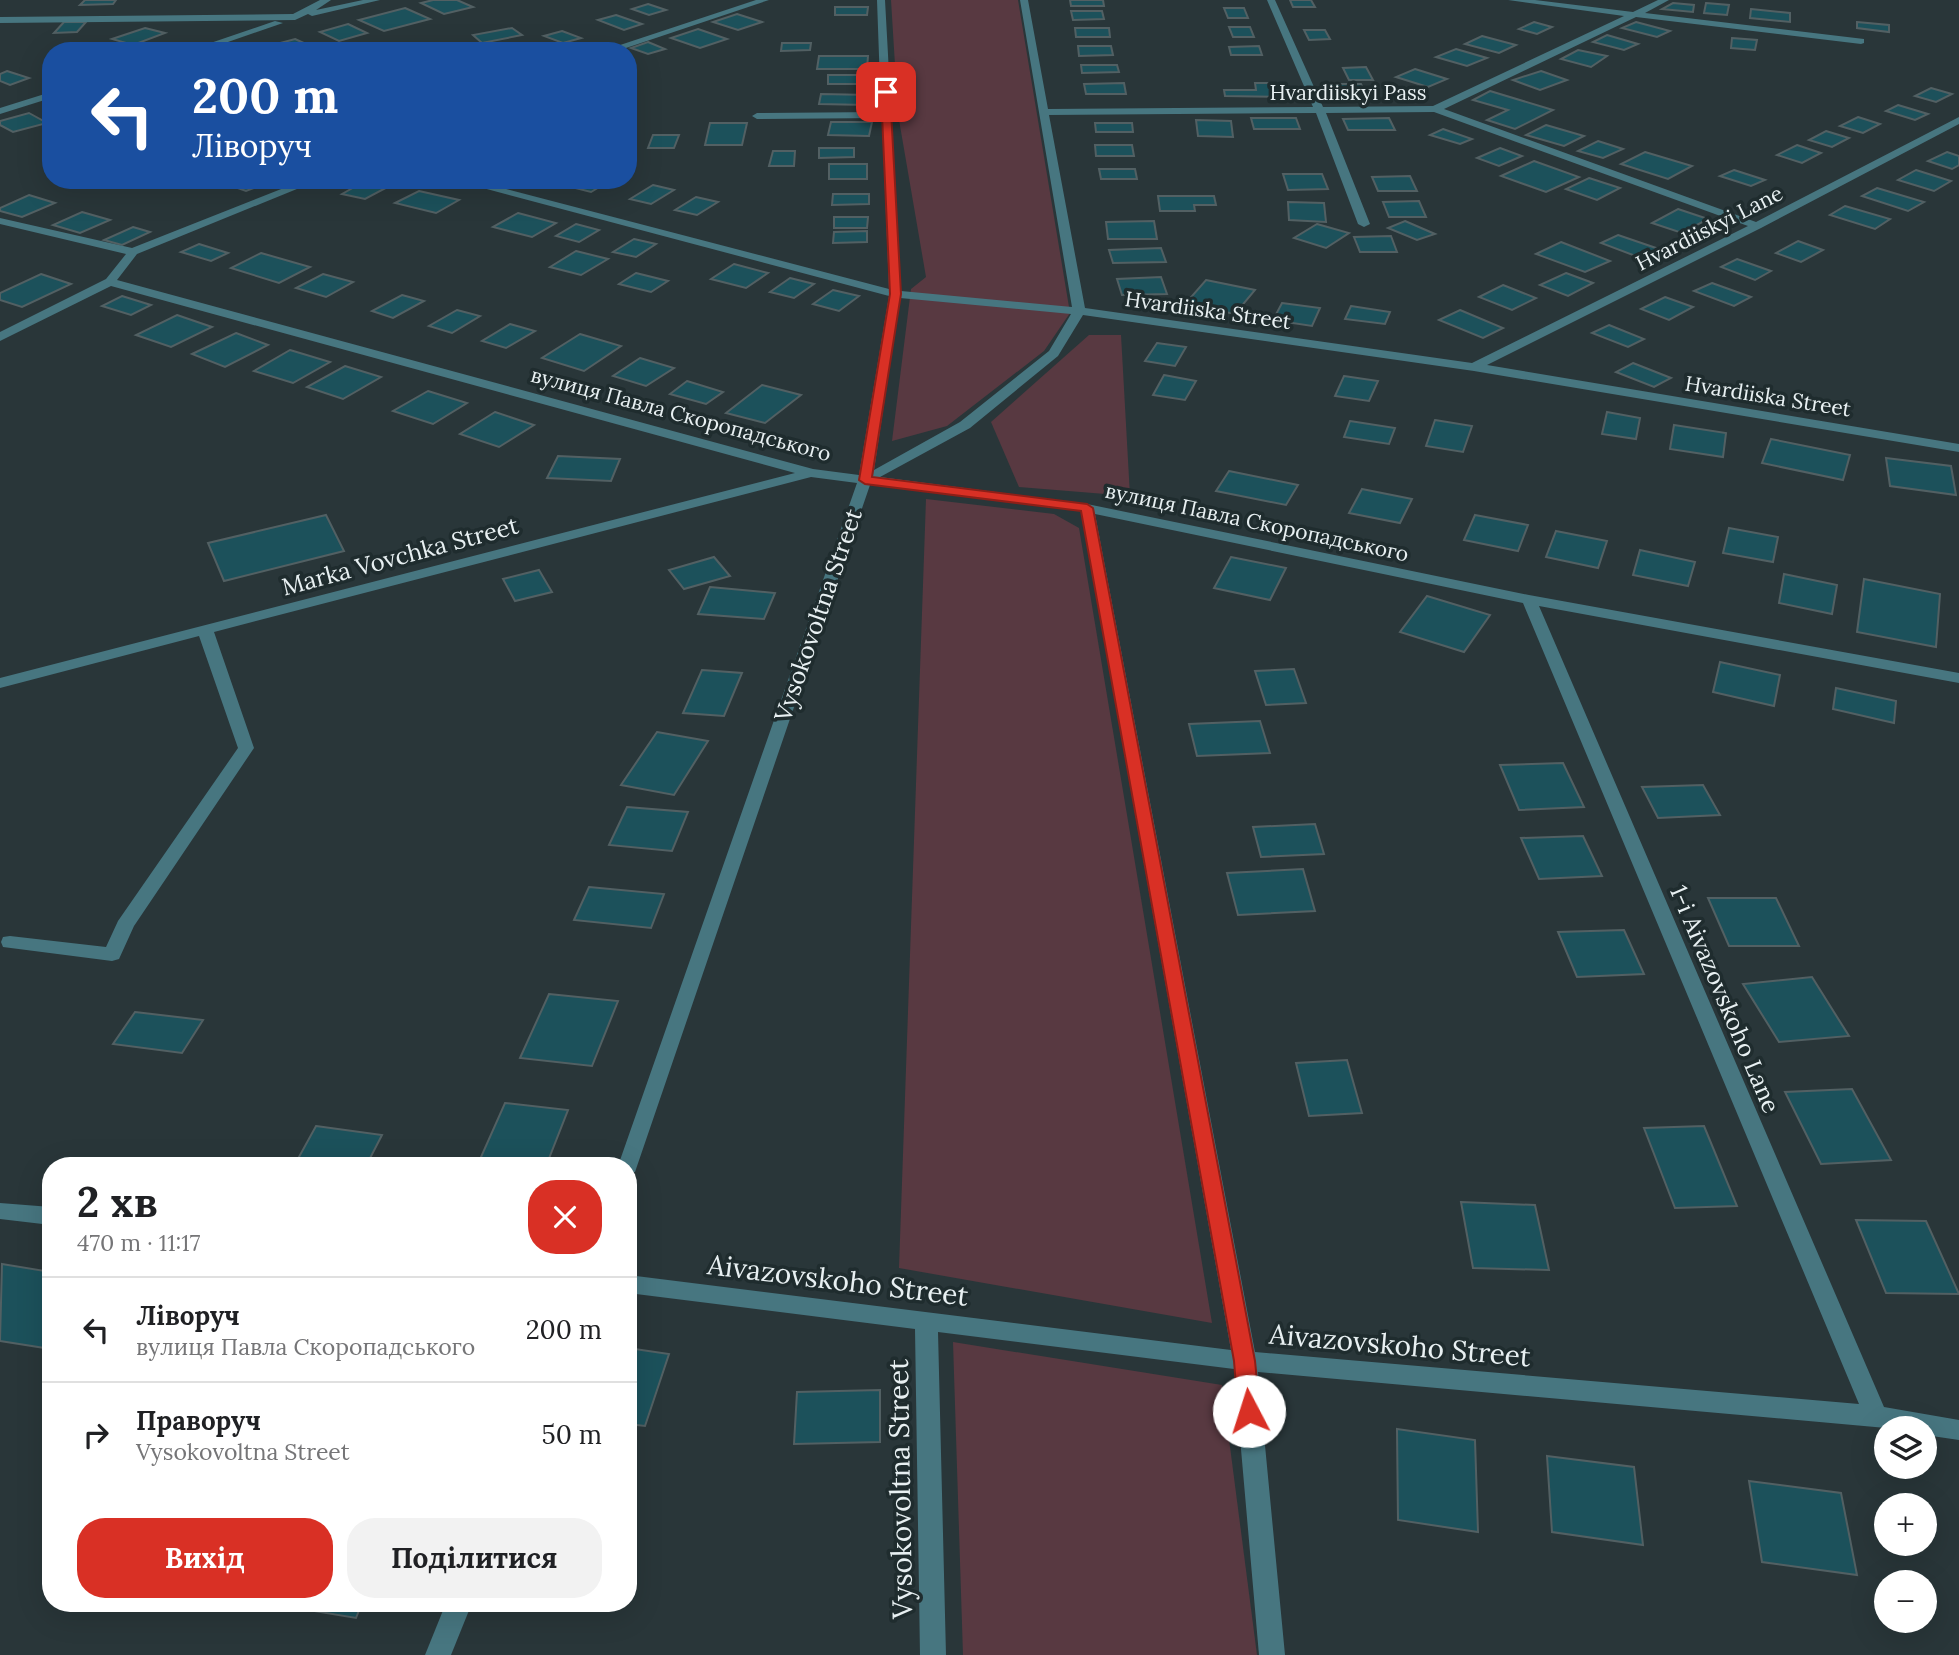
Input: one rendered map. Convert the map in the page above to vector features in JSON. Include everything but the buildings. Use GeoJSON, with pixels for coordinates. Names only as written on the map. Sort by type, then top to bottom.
{"type":"FeatureCollection","features":[{"type":"Feature","properties":{"kind":"street"},"geometry":{"type":"LineString","coordinates":[[0,20],[295,17],[327,0]]}},
{"type":"Feature","properties":{"kind":"street"},"geometry":{"type":"LineString","coordinates":[[219,42],[295,17],[376,0]]}},
{"type":"Feature","properties":{"kind":"street"},"geometry":{"type":"LineString","coordinates":[[635,42],[765,0]]}},
{"type":"Feature","properties":{"kind":"street","name":"Vysokovoltna Street"},"geometry":{"type":"LineString","coordinates":[[631,1157],[865,480],[895,294],[881,0]]}},
{"type":"Feature","properties":{"kind":"street"},"geometry":{"type":"LineString","coordinates":[[865,480],[965,425],[1054,353],[1079,311],[1024,0]]}},
{"type":"Feature","properties":{"kind":"street"},"geometry":{"type":"LineString","coordinates":[[1271,0],[1320,111],[1364,224]]}},
{"type":"Feature","properties":{"kind":"street"},"geometry":{"type":"LineString","coordinates":[[1512,0],[1861,41]]}},
{"type":"Feature","properties":{"kind":"street"},"geometry":{"type":"LineString","coordinates":[[1434,109],[1665,0]]}},
{"type":"Feature","properties":{"kind":"street"},"geometry":{"type":"LineString","coordinates":[[0,111],[42,97]]}},
{"type":"Feature","properties":{"kind":"street","name":"Hvardiiskyi Pass"},"geometry":{"type":"LineString","coordinates":[[1045,113],[1434,109],[1757,226]]}},
{"type":"Feature","properties":{"kind":"street"},"geometry":{"type":"LineString","coordinates":[[757,116],[887,115]]}},
{"type":"Feature","properties":{"kind":"street","name":"Hvardiiskyi Lane"},"geometry":{"type":"LineString","coordinates":[[1474,367],[1757,226],[1959,120]]}},
{"type":"Feature","properties":{"kind":"street"},"geometry":{"type":"LineString","coordinates":[[0,337],[110,282],[133,252],[291,189]]}},
{"type":"Feature","properties":{"kind":"street","name":"Hvardiiska Street"},"geometry":{"type":"LineString","coordinates":[[492,189],[895,294],[1079,311],[1474,367],[1959,447]]}},
{"type":"Feature","properties":{"kind":"street"},"geometry":{"type":"LineString","coordinates":[[0,221],[133,252]]}},
{"type":"Feature","properties":{"kind":"street","name":"вулиця Павла Скоропадського"},"geometry":{"type":"LineString","coordinates":[[110,282],[812,473],[1087,508],[1529,600],[1959,678]]}},
{"type":"Feature","properties":{"kind":"street","name":"Marka Vovchka Street"},"geometry":{"type":"LineString","coordinates":[[0,683],[812,473]]}},
{"type":"Feature","properties":{"kind":"street"},"geometry":{"type":"LineString","coordinates":[[1087,508],[1245,1361],[1272,1655]]}},
{"type":"Feature","properties":{"kind":"street","name":"1-i Aivazovskoho Lane"},"geometry":{"type":"LineString","coordinates":[[1529,600],[1875,1416]]}},
{"type":"Feature","properties":{"kind":"street"},"geometry":{"type":"LineString","coordinates":[[9,942],[112,954],[125,926],[246,748],[205,630]]}},
{"type":"Feature","properties":{"kind":"street"},"geometry":{"type":"LineString","coordinates":[[0,1211],[42,1215]]}},
{"type":"Feature","properties":{"kind":"street","name":"Aivazovskoho Street"},"geometry":{"type":"LineString","coordinates":[[637,1285],[1245,1361],[1875,1416]]}},
{"type":"Feature","properties":{"kind":"street","name":"Vysokovoltna Street"},"geometry":{"type":"LineString","coordinates":[[926,1321],[933,1655]]}},
{"type":"Feature","properties":{"kind":"street","name":"Aivazovskoho Street"},"geometry":{"type":"LineString","coordinates":[[1937,1426],[1959,1430]]}},
{"type":"Feature","properties":{"kind":"street"},"geometry":{"type":"LineString","coordinates":[[438,1655],[455,1612]]}},
{"type":"Feature","properties":{"kind":"shaded area"},"geometry":{"type":"Polygon","coordinates":[[[891,0],[1018,0],[1070,313],[1044,351],[947,426],[892,441],[911,289],[926,277],[898,114],[891,0]]]}},
{"type":"Feature","properties":{"kind":"shaded area"},"geometry":{"type":"Polygon","coordinates":[[[1089,335],[1121,335],[1130,496],[1019,487],[991,422],[1089,335]]]}},
{"type":"Feature","properties":{"kind":"shaded area"},"geometry":{"type":"Polygon","coordinates":[[[926,499],[1054,514],[1079,528],[1212,1323],[899,1268],[926,499]]]}},
{"type":"Feature","properties":{"kind":"shaded area"},"geometry":{"type":"Polygon","coordinates":[[[953,1342],[1222,1385],[1257,1655],[963,1655],[953,1342]]]}},
{"type":"Feature","properties":{"kind":"route"},"geometry":{"type":"LineString","coordinates":[[886,92],[895,294],[865,480],[1087,508],[1245,1361],[1249,1411]]}}]}
